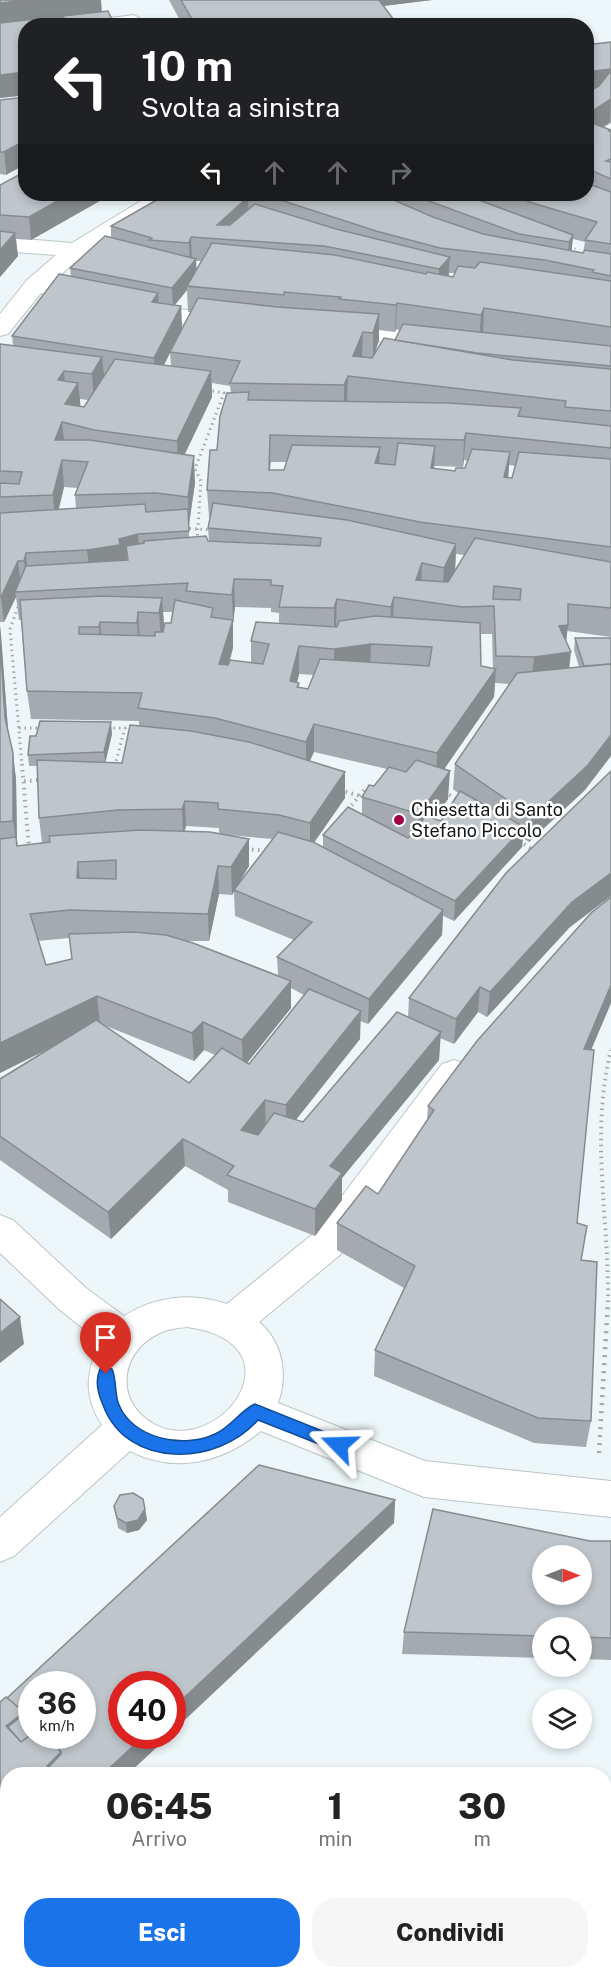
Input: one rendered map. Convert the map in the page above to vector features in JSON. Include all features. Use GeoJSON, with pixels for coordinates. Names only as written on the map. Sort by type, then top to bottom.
{"type":"FeatureCollection","features":[{"type":"Feature","properties":{"kind":"street"},"geometry":{"type":"LineString","coordinates":[[124,0],[133,18]]}},
{"type":"Feature","properties":{"kind":"street"},"geometry":{"type":"LineString","coordinates":[[0,329],[35,285],[76,249],[155,201]]}},
{"type":"Feature","properties":{"kind":"street"},"geometry":{"type":"LineString","coordinates":[[0,244],[76,249]]}},
{"type":"Feature","properties":{"kind":"street"},"geometry":{"type":"LineString","coordinates":[[35,285],[179,316],[255,324]]}},
{"type":"Feature","properties":{"kind":"street"},"geometry":{"type":"LineString","coordinates":[[312,330],[463,344]]}},
{"type":"Feature","properties":{"kind":"street"},"geometry":{"type":"LineString","coordinates":[[232,1322],[327,1244],[472,1051]]}},
{"type":"Feature","properties":{"kind":"street"},"geometry":{"type":"LineString","coordinates":[[0,1230],[73,1299],[124,1338]]}},
{"type":"Feature","properties":{"kind":"street"},"geometry":{"type":"LineString","coordinates":[[187,1311],[211,1314],[232,1322],[248,1336],[260,1353],[265,1372],[263,1392],[255,1411],[240,1428],[219,1441],[195,1448],[170,1447],[146,1441],[127,1428],[113,1412],[106,1394],[106,1374],[112,1355],[124,1338],[152,1320],[187,1311]]}},
{"type":"Feature","properties":{"kind":"street"},"geometry":{"type":"LineString","coordinates":[[255,1411],[424,1479],[604,1499]]}},
{"type":"Feature","properties":{"kind":"street"},"geometry":{"type":"LineString","coordinates":[[0,1544],[127,1428]]}},
{"type":"Feature","properties":{"kind":"path"},"geometry":{"type":"LineString","coordinates":[[564,245],[576,249],[576,258]]}},
{"type":"Feature","properties":{"kind":"path"},"geometry":{"type":"LineString","coordinates":[[197,548],[201,481],[195,469],[224,393],[203,390]]}},
{"type":"Feature","properties":{"kind":"path"},"geometry":{"type":"LineString","coordinates":[[216,415],[228,415]]}},
{"type":"Feature","properties":{"kind":"path"},"geometry":{"type":"LineString","coordinates":[[177,528],[217,530]]}},
{"type":"Feature","properties":{"kind":"path"},"geometry":{"type":"LineString","coordinates":[[21,601],[10,629],[29,853]]}},
{"type":"Feature","properties":{"kind":"path"},"geometry":{"type":"LineString","coordinates":[[20,728],[54,728]]}},
{"type":"Feature","properties":{"kind":"path"},"geometry":{"type":"LineString","coordinates":[[101,728],[125,728],[112,777]]}},
{"type":"Feature","properties":{"kind":"path"},"geometry":{"type":"LineString","coordinates":[[120,744],[132,745]]}},
{"type":"Feature","properties":{"kind":"path"},"geometry":{"type":"LineString","coordinates":[[24,781],[46,780]]}},
{"type":"Feature","properties":{"kind":"path"},"geometry":{"type":"LineString","coordinates":[[345,812],[365,789],[376,787]]}},
{"type":"Feature","properties":{"kind":"path"},"geometry":{"type":"LineString","coordinates":[[337,789],[360,795]]}},
{"type":"Feature","properties":{"kind":"path"},"geometry":{"type":"LineString","coordinates":[[437,790],[447,792],[466,805]]}},
{"type":"Feature","properties":{"kind":"path"},"geometry":{"type":"LineString","coordinates":[[514,838],[533,850],[541,843]]}},
{"type":"Feature","properties":{"kind":"path"},"geometry":{"type":"LineString","coordinates":[[243,849],[276,852]]}},
{"type":"Feature","properties":{"kind":"path"},"geometry":{"type":"LineString","coordinates":[[604,1499],[609,1282],[598,1143],[605,1068],[611,1050]]}},
{"type":"Feature","properties":{"kind":"building"},"geometry":{"type":"Polygon","coordinates":[[[0,0],[26,0],[0,3],[0,0]]]}},
{"type":"Feature","properties":{"kind":"building"},"geometry":{"type":"Polygon","coordinates":[[[181,0],[379,0],[392,18],[191,18],[181,0]]]}},
{"type":"Feature","properties":{"kind":"building"},"geometry":{"type":"Polygon","coordinates":[[[108,11],[111,18],[64,18],[63,16],[108,11]]]}},
{"type":"Feature","properties":{"kind":"building"},"geometry":{"type":"Polygon","coordinates":[[[18,21],[18,73],[0,75],[0,23],[18,21]]]}},
{"type":"Feature","properties":{"kind":"building"},"geometry":{"type":"Polygon","coordinates":[[[611,42],[611,69],[594,71],[594,44],[611,42]]]}},
{"type":"Feature","properties":{"kind":"building"},"geometry":{"type":"Polygon","coordinates":[[[611,72],[611,99],[594,110],[594,89],[611,72]]]}},
{"type":"Feature","properties":{"kind":"building"},"geometry":{"type":"Polygon","coordinates":[[[18,98],[18,144],[4,152],[0,152],[0,100],[18,98]]]}},
{"type":"Feature","properties":{"kind":"building"},"geometry":{"type":"Polygon","coordinates":[[[594,124],[611,130],[609,131],[611,132],[611,159],[606,161],[611,162],[611,179],[594,172],[594,124]]]}},
{"type":"Feature","properties":{"kind":"building"},"geometry":{"type":"Polygon","coordinates":[[[18,175],[18,201],[58,201],[29,217],[0,215],[0,185],[18,175]]]}},
{"type":"Feature","properties":{"kind":"building"},"geometry":{"type":"Polygon","coordinates":[[[594,186],[611,192],[611,244],[585,240],[597,222],[527,201],[594,201],[594,186]]]}},
{"type":"Feature","properties":{"kind":"building"},"geometry":{"type":"Polygon","coordinates":[[[155,201],[244,201],[217,225],[230,225],[255,204],[336,229],[450,257],[439,269],[324,246],[191,237],[189,243],[149,240],[152,238],[111,226],[155,201]]]}},
{"type":"Feature","properties":{"kind":"building"},"geometry":{"type":"Polygon","coordinates":[[[284,201],[396,201],[433,217],[483,234],[583,253],[585,250],[611,254],[611,276],[592,272],[594,270],[545,260],[440,248],[376,231],[284,201]]]}},
{"type":"Feature","properties":{"kind":"building"},"geometry":{"type":"Polygon","coordinates":[[[429,201],[481,201],[573,235],[569,242],[519,234],[429,201]]]}},
{"type":"Feature","properties":{"kind":"building"},"geometry":{"type":"Polygon","coordinates":[[[0,231],[15,233],[0,250],[0,231]]]}},
{"type":"Feature","properties":{"kind":"building"},"geometry":{"type":"Polygon","coordinates":[[[105,236],[196,259],[172,288],[70,268],[105,236]]]}},
{"type":"Feature","properties":{"kind":"building"},"geometry":{"type":"Polygon","coordinates":[[[212,243],[335,255],[426,274],[427,272],[453,277],[458,266],[475,268],[480,262],[611,281],[611,327],[484,308],[481,315],[397,303],[396,305],[339,299],[341,297],[284,292],[284,295],[187,286],[212,243]]]}},
{"type":"Feature","properties":{"kind":"building"},"geometry":{"type":"Polygon","coordinates":[[[59,274],[158,293],[152,302],[181,306],[154,358],[12,336],[59,274]]]}},
{"type":"Feature","properties":{"kind":"building"},"geometry":{"type":"Polygon","coordinates":[[[198,298],[277,307],[379,314],[373,333],[363,332],[353,356],[372,358],[384,338],[513,360],[611,369],[611,411],[565,407],[566,401],[348,376],[344,385],[230,383],[240,361],[170,352],[198,298]]]}},
{"type":"Feature","properties":{"kind":"building"},"geometry":{"type":"Polygon","coordinates":[[[403,324],[611,346],[611,366],[477,353],[395,340],[403,324]]]}},
{"type":"Feature","properties":{"kind":"building"},"geometry":{"type":"Polygon","coordinates":[[[0,344],[102,357],[92,374],[64,371],[58,380],[78,383],[65,404],[84,407],[115,359],[211,371],[177,441],[94,430],[62,422],[55,440],[90,440],[194,456],[188,497],[156,493],[75,495],[88,462],[62,460],[53,495],[0,497],[0,483],[19,484],[22,472],[0,471],[0,344]]]}},
{"type":"Feature","properties":{"kind":"building"},"geometry":{"type":"Polygon","coordinates":[[[249,392],[248,400],[449,403],[521,408],[518,416],[611,426],[611,448],[466,433],[464,440],[270,435],[269,470],[284,470],[292,445],[380,447],[375,463],[395,465],[398,443],[435,446],[431,468],[455,471],[456,468],[465,468],[472,449],[510,452],[504,477],[512,478],[519,452],[611,459],[611,547],[420,522],[273,493],[207,490],[210,450],[217,450],[220,416],[227,393],[249,392]]]}},
{"type":"Feature","properties":{"kind":"building"},"geometry":{"type":"Polygon","coordinates":[[[213,503],[347,520],[456,544],[444,568],[422,563],[416,580],[448,582],[475,538],[611,562],[611,608],[568,604],[568,625],[559,626],[571,652],[534,657],[496,656],[494,606],[462,607],[394,597],[391,607],[337,599],[334,608],[279,607],[283,586],[271,585],[271,580],[234,579],[232,595],[186,591],[188,583],[15,592],[26,566],[128,560],[126,546],[144,543],[144,541],[206,536],[208,541],[320,546],[321,538],[208,528],[213,503]],[[494,586],[493,599],[520,600],[521,589],[494,586]]]}},
{"type":"Feature","properties":{"kind":"building"},"geometry":{"type":"Polygon","coordinates":[[[145,504],[146,512],[188,509],[189,531],[138,534],[119,539],[120,545],[87,550],[26,553],[24,561],[18,561],[0,597],[0,513],[145,504]]]}},
{"type":"Feature","properties":{"kind":"building"},"geometry":{"type":"Polygon","coordinates":[[[103,596],[162,598],[159,613],[138,612],[137,623],[100,622],[99,627],[79,627],[79,634],[155,636],[155,632],[163,632],[165,623],[171,623],[175,600],[213,608],[211,617],[233,620],[219,664],[228,665],[230,660],[263,664],[269,644],[251,641],[256,622],[337,627],[339,621],[375,616],[480,623],[481,666],[496,669],[437,753],[314,724],[306,742],[215,718],[138,708],[142,693],[27,691],[20,600],[103,596]],[[371,644],[334,649],[299,646],[290,681],[299,683],[297,687],[308,689],[320,659],[429,666],[432,647],[371,644]]]}},
{"type":"Feature","properties":{"kind":"building"},"geometry":{"type":"Polygon","coordinates":[[[575,638],[611,638],[611,664],[584,666],[575,638]]]}},
{"type":"Feature","properties":{"kind":"building"},"geometry":{"type":"Polygon","coordinates":[[[0,641],[5,718],[13,753],[13,821],[0,822],[0,641]]]}},
{"type":"Feature","properties":{"kind":"building"},"geometry":{"type":"Polygon","coordinates":[[[611,664],[611,735],[588,765],[532,817],[455,764],[517,673],[611,664]]]}},
{"type":"Feature","properties":{"kind":"building"},"geometry":{"type":"Polygon","coordinates":[[[40,721],[111,722],[104,752],[28,755],[30,736],[36,736],[40,721]]]}},
{"type":"Feature","properties":{"kind":"building"},"geometry":{"type":"Polygon","coordinates":[[[130,725],[191,731],[249,742],[345,772],[310,823],[279,815],[218,809],[218,803],[185,801],[182,809],[118,810],[39,818],[37,760],[122,763],[130,725]]]}},
{"type":"Feature","properties":{"kind":"building"},"geometry":{"type":"Polygon","coordinates":[[[416,760],[450,771],[419,814],[362,797],[369,785],[374,786],[389,767],[406,772],[416,760]]]}},
{"type":"Feature","properties":{"kind":"building"},"geometry":{"type":"Polygon","coordinates":[[[611,771],[611,873],[572,902],[490,992],[480,987],[456,1019],[409,998],[506,873],[611,771]]]}},
{"type":"Feature","properties":{"kind":"building"},"geometry":{"type":"Polygon","coordinates":[[[460,791],[524,827],[455,901],[323,835],[348,807],[408,838],[426,816],[441,821],[460,791]]]}},
{"type":"Feature","properties":{"kind":"building"},"geometry":{"type":"Polygon","coordinates":[[[141,830],[210,832],[249,839],[231,867],[218,866],[208,914],[70,910],[30,914],[46,965],[72,959],[69,934],[134,932],[166,935],[193,943],[291,981],[242,1040],[203,1022],[192,1033],[97,996],[0,1043],[0,839],[16,837],[17,846],[50,842],[49,836],[141,830]],[[116,860],[78,862],[77,878],[116,879],[116,860]]]}},
{"type":"Feature","properties":{"kind":"building"},"geometry":{"type":"Polygon","coordinates":[[[278,832],[313,842],[443,910],[369,999],[277,957],[312,922],[234,890],[278,832]]]}},
{"type":"Feature","properties":{"kind":"building"},"geometry":{"type":"Polygon","coordinates":[[[611,897],[611,985],[584,1049],[594,1050],[577,1223],[587,1226],[581,1260],[597,1262],[591,1421],[538,1418],[375,1350],[415,1266],[337,1223],[366,1186],[378,1194],[434,1110],[428,1106],[477,1041],[591,913],[611,897]]]}},
{"type":"Feature","properties":{"kind":"building"},"geometry":{"type":"Polygon","coordinates":[[[309,989],[361,1011],[286,1105],[265,1100],[241,1130],[258,1135],[274,1113],[303,1122],[397,1012],[441,1032],[330,1166],[342,1173],[315,1209],[227,1175],[234,1166],[183,1139],[108,1212],[0,1136],[0,1079],[96,1020],[189,1083],[222,1048],[249,1064],[309,989]]]}},
{"type":"Feature","properties":{"kind":"building"},"geometry":{"type":"Polygon","coordinates":[[[0,1299],[20,1317],[0,1333],[0,1299]]]}},
{"type":"Feature","properties":{"kind":"building"},"geometry":{"type":"Polygon","coordinates":[[[259,1465],[395,1500],[186,1696],[186,1671],[108,1671],[108,1749],[130,1749],[111,1767],[49,1767],[61,1752],[58,1749],[96,1749],[96,1671],[36,1671],[259,1465]]]}},
{"type":"Feature","properties":{"kind":"building"},"geometry":{"type":"Polygon","coordinates":[[[133,1493],[143,1499],[145,1509],[138,1520],[126,1523],[117,1518],[114,1506],[120,1495],[133,1493]]]}},
{"type":"Feature","properties":{"kind":"building"},"geometry":{"type":"Polygon","coordinates":[[[433,1509],[590,1541],[611,1541],[611,1638],[592,1637],[592,1617],[532,1617],[532,1636],[404,1632],[433,1509]]]}},
{"type":"Feature","properties":{"kind":"building"},"geometry":{"type":"Polygon","coordinates":[[[18,1688],[18,1707],[7,1698],[18,1688]]]}},
{"type":"Feature","properties":{"kind":"building"},"geometry":{"type":"Polygon","coordinates":[[[6,1697],[18,1707],[18,1717],[6,1726],[18,1739],[18,1749],[58,1749],[61,1752],[48,1767],[0,1767],[0,1702],[6,1697]]]}},
{"type":"Feature","properties":{"kind":"building"},"geometry":{"type":"Polygon","coordinates":[[[18,1719],[18,1739],[8,1727],[18,1719]]]}},
{"type":"Feature","properties":{"kind":"place","name":"Chiesetta di Santo Stefano Piccolo"},"geometry":{"type":"Point","coordinates":[399,820]}},
{"type":"Feature","properties":{"kind":"route"},"geometry":{"type":"LineString","coordinates":[[106,1374],[106,1394],[113,1412],[127,1428],[146,1441],[170,1447],[195,1448],[219,1441],[240,1428],[255,1411],[339,1445]]}}]}
